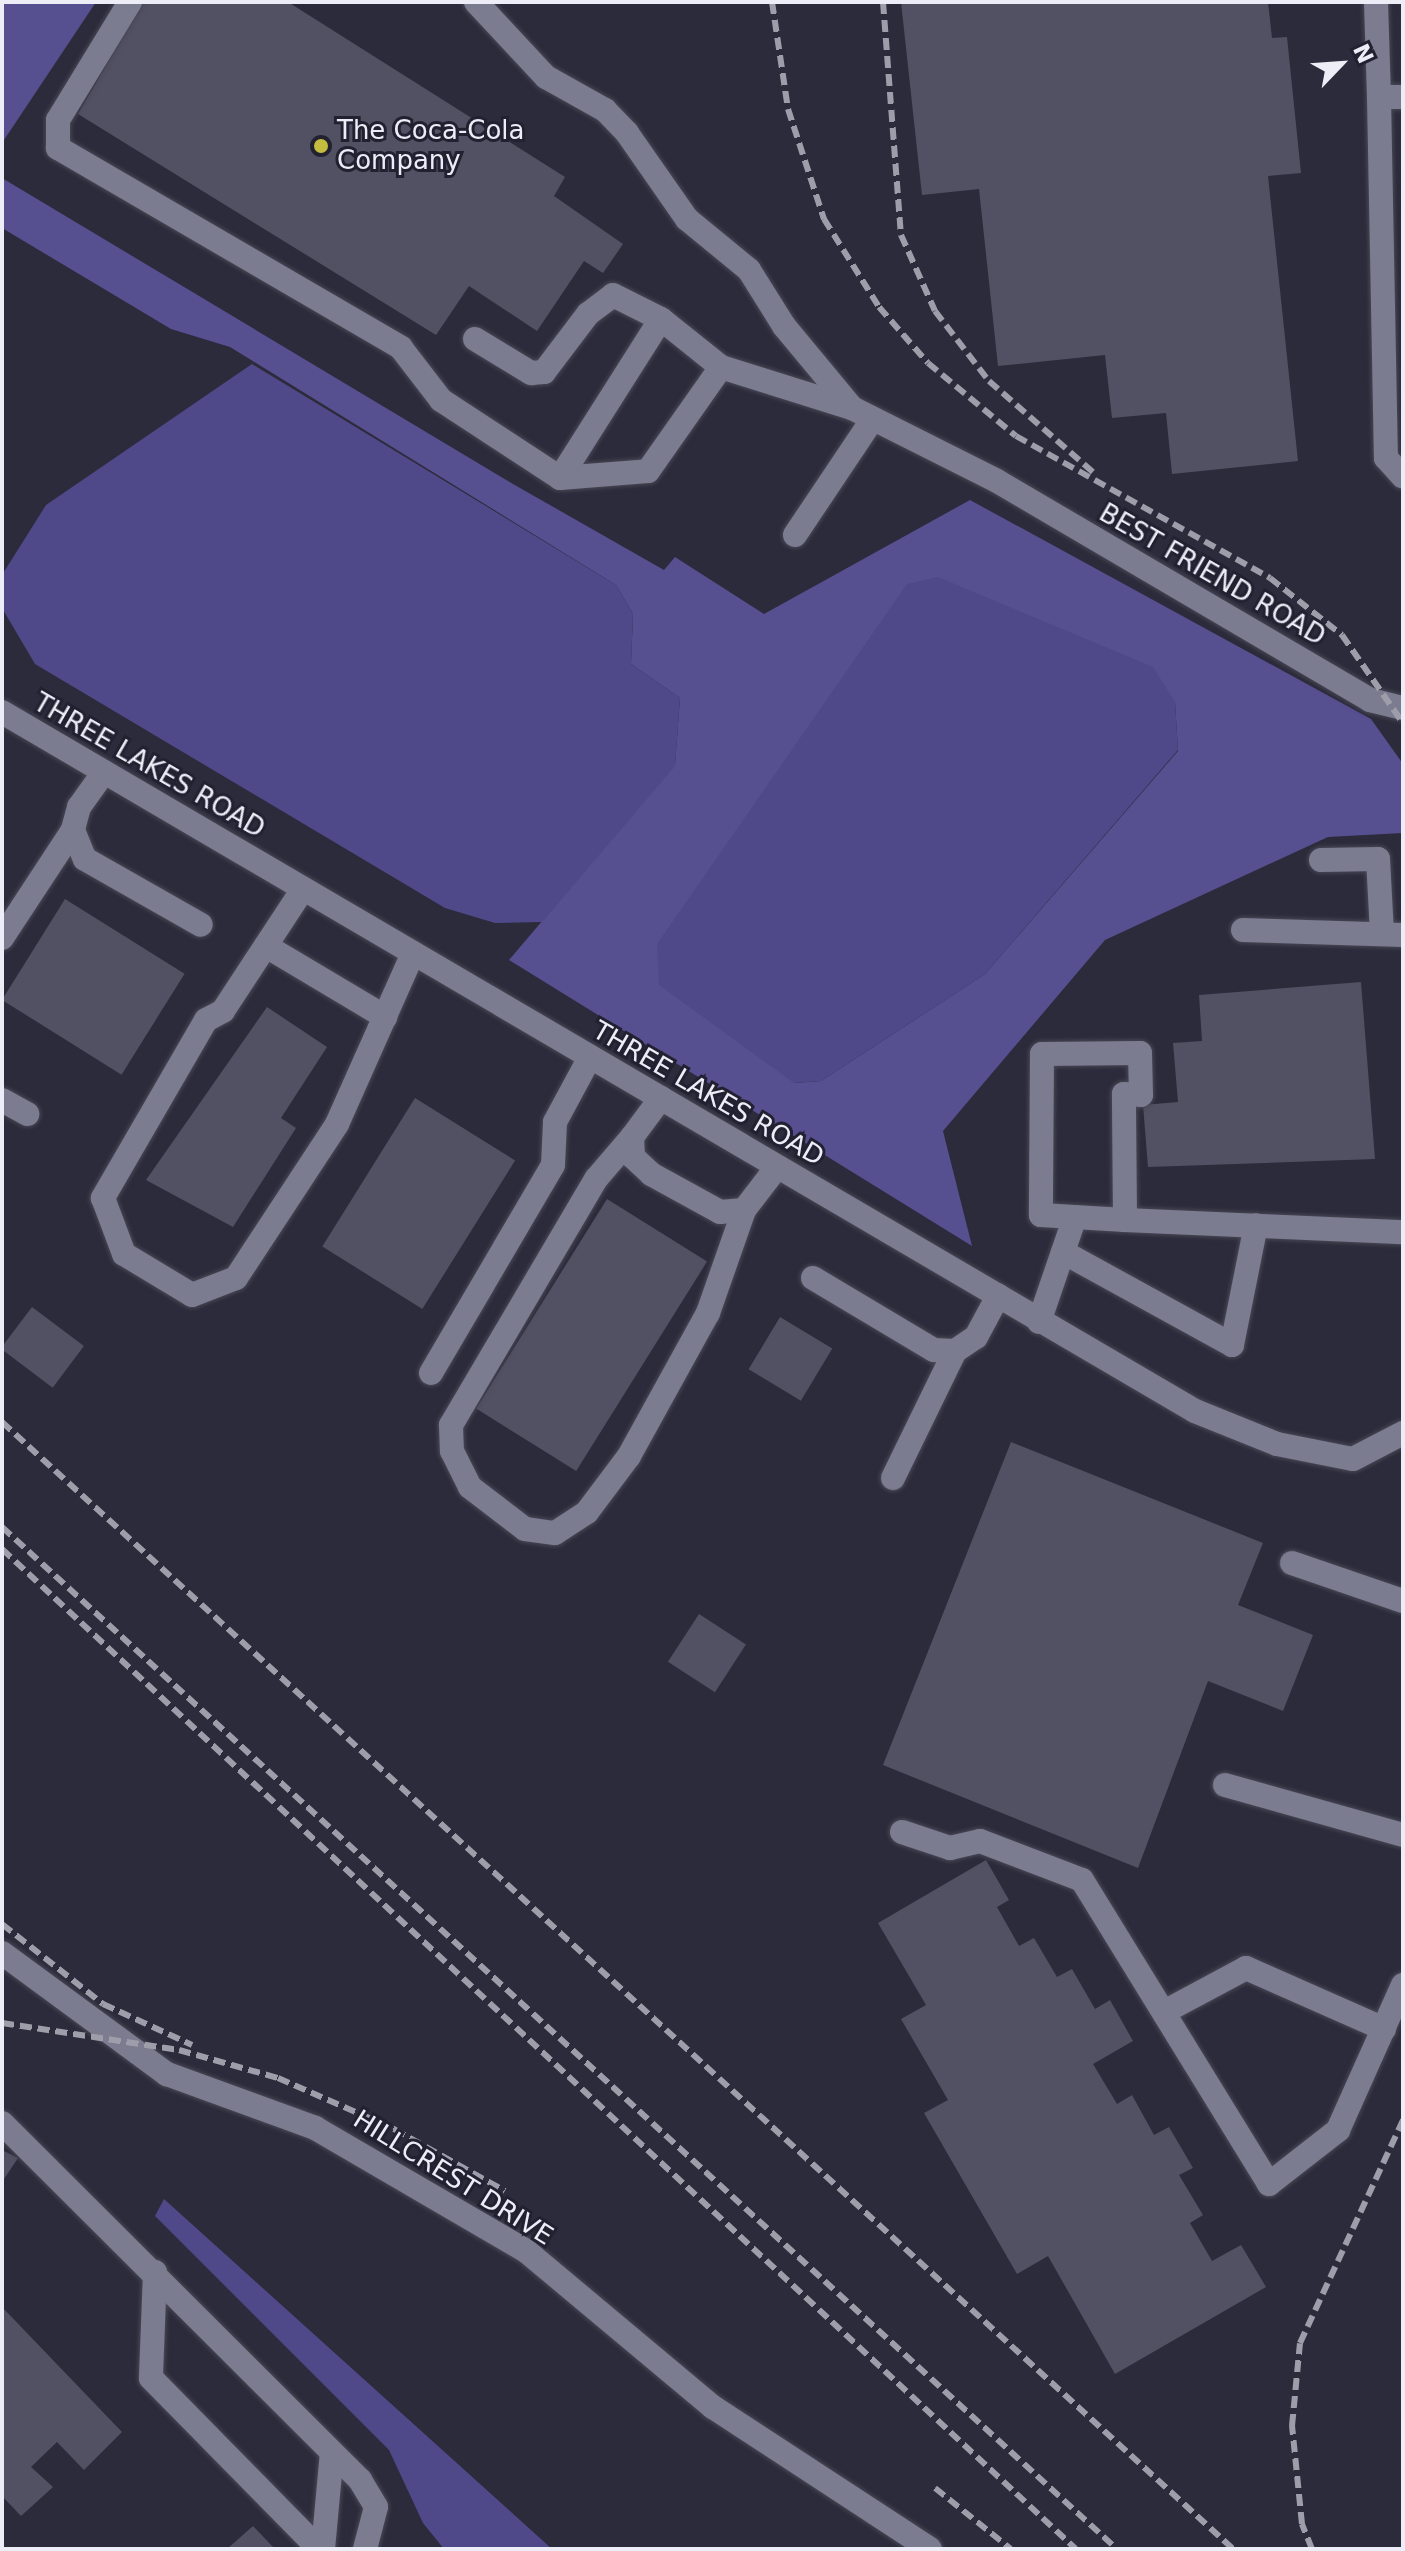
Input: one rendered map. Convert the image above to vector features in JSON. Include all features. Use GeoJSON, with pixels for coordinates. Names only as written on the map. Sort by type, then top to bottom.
{"type":"FeatureCollection","features":[{"type":"Feature","properties":{"kind":"street"},"geometry":{"type":"LineString","coordinates":[[130,2],[58,120],[58,148],[401,348],[441,400],[560,478],[648,471],[721,367],[661,319],[613,295],[604,298],[557,363],[538,373],[475,339]]}},
{"type":"Feature","properties":{"kind":"street"},"geometry":{"type":"LineString","coordinates":[[476,2],[546,77],[605,110],[627,133],[687,219],[749,270],[784,326],[862,414],[795,535]]}},
{"type":"Feature","properties":{"kind":"street"},"geometry":{"type":"LineString","coordinates":[[1376,2],[1391,97],[1393,280],[1386,458],[1403,477]]}},
{"type":"Feature","properties":{"kind":"street"},"geometry":{"type":"LineString","coordinates":[[560,478],[661,319]]}},
{"type":"Feature","properties":{"kind":"street","name":"BEST FRIEND ROAD"},"geometry":{"type":"LineString","coordinates":[[721,367],[862,414],[997,481],[1370,700],[1403,708]]}},
{"type":"Feature","properties":{"kind":"street","name":"THREE LAKES ROAD"},"geometry":{"type":"LineString","coordinates":[[2,712],[1195,1411],[1277,1444],[1353,1459],[1403,1433]]}},
{"type":"Feature","properties":{"kind":"street"},"geometry":{"type":"LineString","coordinates":[[2,938],[73,830],[79,807],[104,772]]}},
{"type":"Feature","properties":{"kind":"street"},"geometry":{"type":"LineString","coordinates":[[73,830],[85,859],[201,925]]}},
{"type":"Feature","properties":{"kind":"street"},"geometry":{"type":"LineString","coordinates":[[1243,930],[1392,934],[1378,859],[1321,860]]}},
{"type":"Feature","properties":{"kind":"street"},"geometry":{"type":"LineString","coordinates":[[303,889],[223,1011],[206,1020],[103,1198],[124,1254],[192,1295],[236,1278],[337,1124],[413,953]]}},
{"type":"Feature","properties":{"kind":"street"},"geometry":{"type":"LineString","coordinates":[[266,946],[385,1017]]}},
{"type":"Feature","properties":{"kind":"street"},"geometry":{"type":"LineString","coordinates":[[1125,1220],[1124,1094],[1141,1095],[1140,1053],[1042,1054],[1041,1215],[1125,1220],[1403,1232]]}},
{"type":"Feature","properties":{"kind":"street"},"geometry":{"type":"LineString","coordinates":[[431,1373],[553,1165],[555,1122],[590,1057]]}},
{"type":"Feature","properties":{"kind":"street"},"geometry":{"type":"LineString","coordinates":[[661,1098],[596,1179],[451,1425],[452,1451],[470,1487],[525,1529],[555,1533],[587,1512],[629,1456],[708,1313],[744,1210],[777,1167]]}},
{"type":"Feature","properties":{"kind":"street"},"geometry":{"type":"LineString","coordinates":[[2,1100],[27,1114]]}},
{"type":"Feature","properties":{"kind":"street"},"geometry":{"type":"LineString","coordinates":[[632,1137],[633,1157],[651,1174],[720,1212],[744,1210]]}},
{"type":"Feature","properties":{"kind":"street"},"geometry":{"type":"LineString","coordinates":[[1039,1322],[1075,1217]]}},
{"type":"Feature","properties":{"kind":"street"},"geometry":{"type":"LineString","coordinates":[[1063,1252],[1232,1345],[1256,1225]]}},
{"type":"Feature","properties":{"kind":"street"},"geometry":{"type":"LineString","coordinates":[[813,1278],[934,1350],[955,1351]]}},
{"type":"Feature","properties":{"kind":"street"},"geometry":{"type":"LineString","coordinates":[[893,1478],[955,1351],[976,1337],[998,1296]]}},
{"type":"Feature","properties":{"kind":"street"},"geometry":{"type":"LineString","coordinates":[[1292,1563],[1403,1601]]}},
{"type":"Feature","properties":{"kind":"street"},"geometry":{"type":"LineString","coordinates":[[1225,1785],[1403,1835]]}},
{"type":"Feature","properties":{"kind":"street"},"geometry":{"type":"LineString","coordinates":[[902,1832],[950,1848],[980,1841],[1082,1880],[1269,2184],[1338,2130],[1403,1985]]}},
{"type":"Feature","properties":{"kind":"street","name":"HILLCREST DRIVE"},"geometry":{"type":"LineString","coordinates":[[2,1953],[167,2074],[315,2128],[525,2250],[713,2407],[930,2549]]}},
{"type":"Feature","properties":{"kind":"street"},"geometry":{"type":"LineString","coordinates":[[1164,2012],[1246,1968],[1384,2029]]}},
{"type":"Feature","properties":{"kind":"street"},"geometry":{"type":"LineString","coordinates":[[2,2123],[155,2272],[332,2452],[376,2507],[365,2549]]}},
{"type":"Feature","properties":{"kind":"street"},"geometry":{"type":"LineString","coordinates":[[155,2272],[151,2378],[321,2549]]}},
{"type":"Feature","properties":{"kind":"street"},"geometry":{"type":"LineString","coordinates":[[321,2549],[332,2452]]}},
{"type":"Feature","properties":{"kind":"shaded area"},"geometry":{"type":"Polygon","coordinates":[[[2,2],[96,2],[2,143],[2,2]]]}},
{"type":"Feature","properties":{"kind":"shaded area"},"geometry":{"type":"Polygon","coordinates":[[[2,178],[513,484],[664,570],[675,557],[764,614],[970,500],[1371,719],[1403,764],[1403,833],[1328,837],[1105,940],[943,1131],[972,1246],[509,960],[675,765],[680,698],[631,664],[633,614],[616,585],[230,347],[171,329],[2,228],[2,178]],[[1175,702],[794,1083],[821,1081],[985,974],[1178,751],[1175,702]]]}},
{"type":"Feature","properties":{"kind":"shaded area"},"geometry":{"type":"Polygon","coordinates":[[[252,364],[616,585],[633,614],[631,664],[680,698],[675,766],[542,922],[495,923],[445,908],[35,664],[2,608],[2,575],[46,505],[252,364]]]}},
{"type":"Feature","properties":{"kind":"shaded area"},"geometry":{"type":"Polygon","coordinates":[[[938,577],[1153,667],[1175,702],[1178,750],[985,974],[821,1081],[794,1083],[659,985],[657,944],[907,584],[938,577]]]}},
{"type":"Feature","properties":{"kind":"shaded area"},"geometry":{"type":"Polygon","coordinates":[[[164,2199],[552,2549],[444,2549],[423,2523],[389,2450],[155,2216],[164,2199]]]}},
{"type":"Feature","properties":{"kind":"building","name":"The Coca-Cola Company"},"geometry":{"type":"Polygon","coordinates":[[[143,2],[288,2],[565,177],[554,196],[623,244],[603,273],[584,261],[537,331],[469,286],[436,335],[78,114],[143,2]]]}},
{"type":"Feature","properties":{"kind":"building"},"geometry":{"type":"Polygon","coordinates":[[[901,2],[1268,2],[1272,38],[1287,37],[1301,173],[1268,176],[1298,461],[1172,474],[1166,413],[1112,418],[1105,355],[998,366],[979,189],[922,195],[901,2]]]}},
{"type":"Feature","properties":{"kind":"building"},"geometry":{"type":"Polygon","coordinates":[[[65,899],[185,974],[122,1075],[2,1000],[65,899]]]}},
{"type":"Feature","properties":{"kind":"building"},"geometry":{"type":"Polygon","coordinates":[[[1361,982],[1375,1159],[1148,1167],[1143,1105],[1178,1102],[1173,1043],[1202,1041],[1199,995],[1361,982]]]}},
{"type":"Feature","properties":{"kind":"building"},"geometry":{"type":"Polygon","coordinates":[[[267,1007],[327,1047],[281,1118],[296,1128],[233,1227],[146,1180],[267,1007]]]}},
{"type":"Feature","properties":{"kind":"building"},"geometry":{"type":"Polygon","coordinates":[[[415,1098],[515,1161],[422,1309],[322,1246],[415,1098]]]}},
{"type":"Feature","properties":{"kind":"building"},"geometry":{"type":"Polygon","coordinates":[[[607,1199],[707,1262],[576,1471],[476,1408],[607,1199]]]}},
{"type":"Feature","properties":{"kind":"building"},"geometry":{"type":"Polygon","coordinates":[[[32,1307],[84,1346],[53,1388],[2,1350],[32,1307]]]}},
{"type":"Feature","properties":{"kind":"building"},"geometry":{"type":"Polygon","coordinates":[[[780,1317],[832,1348],[801,1401],[749,1369],[780,1317]]]}},
{"type":"Feature","properties":{"kind":"building"},"geometry":{"type":"Polygon","coordinates":[[[1011,1442],[1263,1543],[1238,1605],[1313,1635],[1283,1711],[1208,1681],[1138,1868],[883,1765],[1011,1442]]]}},
{"type":"Feature","properties":{"kind":"building"},"geometry":{"type":"Polygon","coordinates":[[[699,1614],[746,1644],[715,1692],[668,1662],[699,1614]]]}},
{"type":"Feature","properties":{"kind":"building"},"geometry":{"type":"Polygon","coordinates":[[[986,1860],[1009,1900],[997,1907],[1019,1946],[1034,1938],[1057,1977],[1072,1969],[1095,2009],[1110,2000],[1133,2041],[1093,2064],[1117,2104],[1132,2095],[1154,2135],[1169,2127],[1193,2168],[1179,2175],[1203,2215],[1190,2223],[1212,2261],[1241,2245],[1266,2287],[1115,2374],[1048,2256],[1017,2274],[924,2113],[948,2100],[901,2019],[926,2005],[878,1923],[986,1860]]]}},
{"type":"Feature","properties":{"kind":"building"},"geometry":{"type":"Polygon","coordinates":[[[2,2150],[18,2158],[2,2182],[2,2150]]]}},
{"type":"Feature","properties":{"kind":"building"},"geometry":{"type":"Polygon","coordinates":[[[2,2307],[122,2432],[84,2470],[57,2442],[31,2467],[53,2487],[21,2516],[2,2496],[2,2307]]]}},
{"type":"Feature","properties":{"kind":"building"},"geometry":{"type":"Polygon","coordinates":[[[253,2526],[275,2549],[227,2549],[253,2526]]]}},
{"type":"Feature","properties":{"kind":"railway"},"geometry":{"type":"LineString","coordinates":[[772,2],[788,109],[824,219],[879,307],[928,363],[1016,436],[1270,578],[1342,635],[1403,723]]}},
{"type":"Feature","properties":{"kind":"railway"},"geometry":{"type":"LineString","coordinates":[[883,2],[901,235],[935,311],[989,381],[1093,472]]}},
{"type":"Feature","properties":{"kind":"railway"},"geometry":{"type":"LineString","coordinates":[[2,1422],[1233,2549]]}},
{"type":"Feature","properties":{"kind":"railway"},"geometry":{"type":"LineString","coordinates":[[2,1527],[1117,2549]]}},
{"type":"Feature","properties":{"kind":"railway"},"geometry":{"type":"LineString","coordinates":[[2,1549],[1076,2549]]}},
{"type":"Feature","properties":{"kind":"railway"},"geometry":{"type":"LineString","coordinates":[[2,1924],[103,2004],[192,2045]]}},
{"type":"Feature","properties":{"kind":"railway"},"geometry":{"type":"LineString","coordinates":[[2,2023],[179,2050],[278,2078],[394,2129],[505,2191]]}},
{"type":"Feature","properties":{"kind":"railway"},"geometry":{"type":"LineString","coordinates":[[1312,2549],[1302,2524],[1292,2426],[1300,2343],[1403,2120]]}},
{"type":"Feature","properties":{"kind":"railway"},"geometry":{"type":"LineString","coordinates":[[935,2488],[1011,2549]]}},
{"type":"Feature","properties":{"kind":"place","name":"The Coca-Cola Company"},"geometry":{"type":"Point","coordinates":[321,146]}}]}
